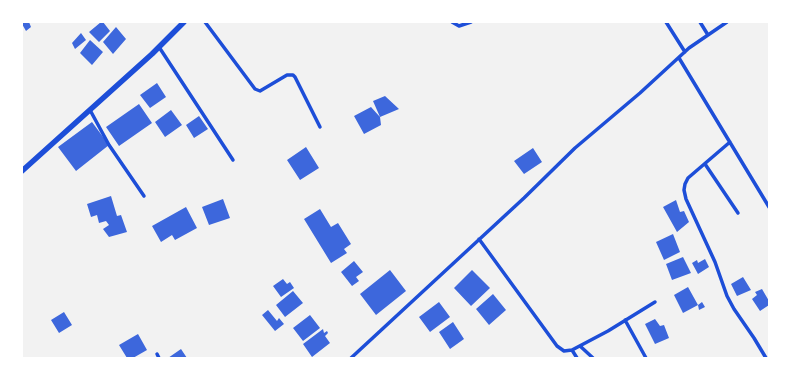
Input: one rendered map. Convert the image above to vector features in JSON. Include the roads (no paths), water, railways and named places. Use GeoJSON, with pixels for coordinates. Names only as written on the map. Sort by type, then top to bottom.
{"type":"FeatureCollection","features":[{"type":"Feature","properties":{"kind":"main road"},"geometry":{"type":"LineString","coordinates":[[22,171],[159,47],[184,22]]}},
{"type":"Feature","properties":{"kind":"street"},"geometry":{"type":"LineString","coordinates":[[205,22],[255,89],[260,91],[288,75],[293,75],[320,127]]}},
{"type":"Feature","properties":{"kind":"street"},"geometry":{"type":"LineString","coordinates":[[452,22],[458,26],[471,22]]}},
{"type":"Feature","properties":{"kind":"street"},"geometry":{"type":"LineString","coordinates":[[666,22],[685,52]]}},
{"type":"Feature","properties":{"kind":"street"},"geometry":{"type":"LineString","coordinates":[[700,22],[708,35]]}},
{"type":"Feature","properties":{"kind":"street"},"geometry":{"type":"LineString","coordinates":[[351,358],[575,148],[685,52],[727,22]]}},
{"type":"Feature","properties":{"kind":"street"},"geometry":{"type":"LineString","coordinates":[[159,47],[233,160]]}},
{"type":"Feature","properties":{"kind":"street"},"geometry":{"type":"LineString","coordinates":[[679,58],[769,206]]}},
{"type":"Feature","properties":{"kind":"street"},"geometry":{"type":"LineString","coordinates":[[90,110],[109,145],[144,196]]}},
{"type":"Feature","properties":{"kind":"street"},"geometry":{"type":"LineString","coordinates":[[730,142],[686,181],[684,186],[685,195],[715,262],[727,296],[766,358]]}},
{"type":"Feature","properties":{"kind":"street"},"geometry":{"type":"LineString","coordinates":[[705,164],[738,213]]}},
{"type":"Feature","properties":{"kind":"street"},"geometry":{"type":"LineString","coordinates":[[479,239],[557,346],[564,350],[572,350],[580,346],[655,302]]}},
{"type":"Feature","properties":{"kind":"street"},"geometry":{"type":"LineString","coordinates":[[625,320],[646,358]]}},
{"type":"Feature","properties":{"kind":"street"},"geometry":{"type":"LineString","coordinates":[[580,346],[593,358]]}},
{"type":"Feature","properties":{"kind":"street"},"geometry":{"type":"LineString","coordinates":[[572,350],[577,358]]}}]}
